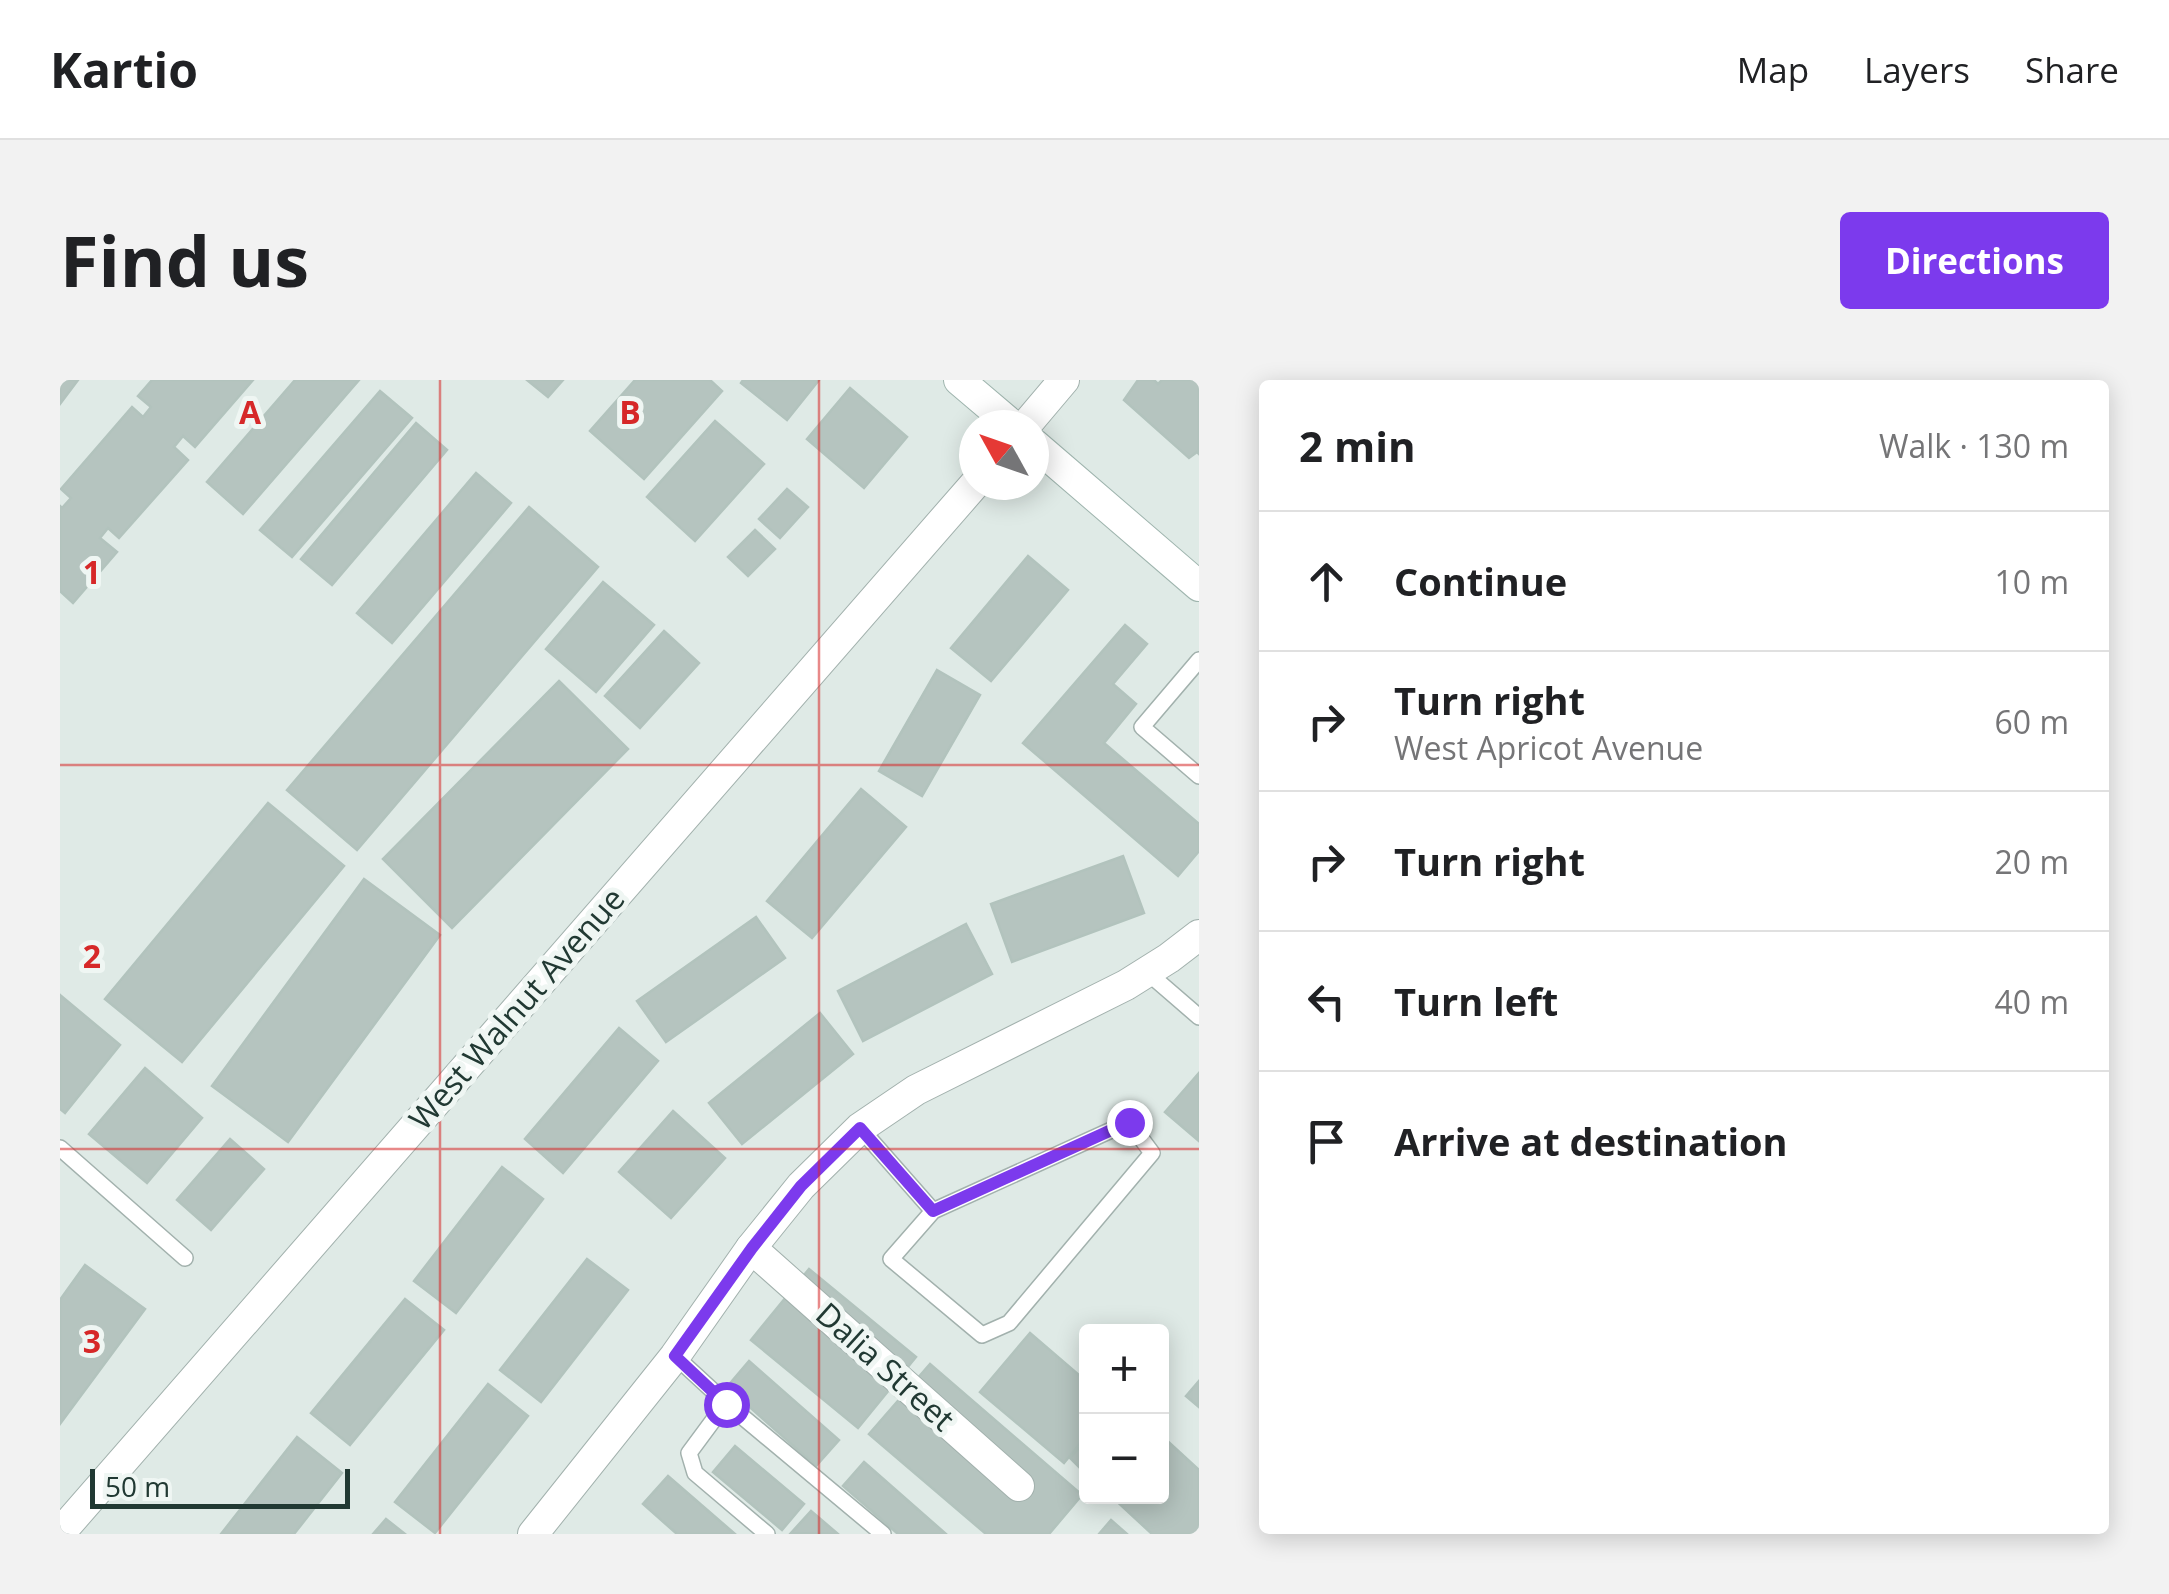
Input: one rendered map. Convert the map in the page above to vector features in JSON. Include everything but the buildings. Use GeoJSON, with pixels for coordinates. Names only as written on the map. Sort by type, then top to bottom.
{"type":"FeatureCollection","features":[{"type":"Feature","properties":{"kind":"street"},"geometry":{"type":"LineString","coordinates":[[959,380],[994,410]]}},
{"type":"Feature","properties":{"kind":"street"},"geometry":{"type":"LineString","coordinates":[[1039,410],[1064,380]]}},
{"type":"Feature","properties":{"kind":"street"},"geometry":{"type":"LineString","coordinates":[[1049,457],[1199,586]]}},
{"type":"Feature","properties":{"kind":"street","name":"West Walnut Avenue"},"geometry":{"type":"LineString","coordinates":[[60,1533],[961,500]]}},
{"type":"Feature","properties":{"kind":"street"},"geometry":{"type":"LineString","coordinates":[[533,1534],[675,1356],[801,1186],[860,1128],[916,1090],[1126,985],[1199,935]]}},
{"type":"Feature","properties":{"kind":"street","name":"Dalia Street"},"geometry":{"type":"LineString","coordinates":[[752,1248],[1019,1486]]}},
{"type":"Feature","properties":{"kind":"lane"},"geometry":{"type":"LineString","coordinates":[[1199,660],[1142,728],[1199,776]]}},
{"type":"Feature","properties":{"kind":"lane"},"geometry":{"type":"LineString","coordinates":[[1147,972],[1199,1017]]}},
{"type":"Feature","properties":{"kind":"lane"},"geometry":{"type":"LineString","coordinates":[[1129,1122],[1152,1153],[1009,1323],[982,1335],[891,1259],[933,1211],[1129,1122]]}},
{"type":"Feature","properties":{"kind":"lane"},"geometry":{"type":"LineString","coordinates":[[860,1128],[933,1211]]}},
{"type":"Feature","properties":{"kind":"lane"},"geometry":{"type":"LineString","coordinates":[[60,1148],[186,1258]]}},
{"type":"Feature","properties":{"kind":"lane"},"geometry":{"type":"LineString","coordinates":[[675,1356],[726,1404],[883,1534]]}},
{"type":"Feature","properties":{"kind":"lane"},"geometry":{"type":"LineString","coordinates":[[726,1404],[689,1453],[695,1473],[767,1534]]}},
{"type":"Feature","properties":{"kind":"route"},"geometry":{"type":"LineString","coordinates":[[726,1404],[675,1356],[801,1186],[860,1128],[933,1211],[1129,1122]]}}]}
